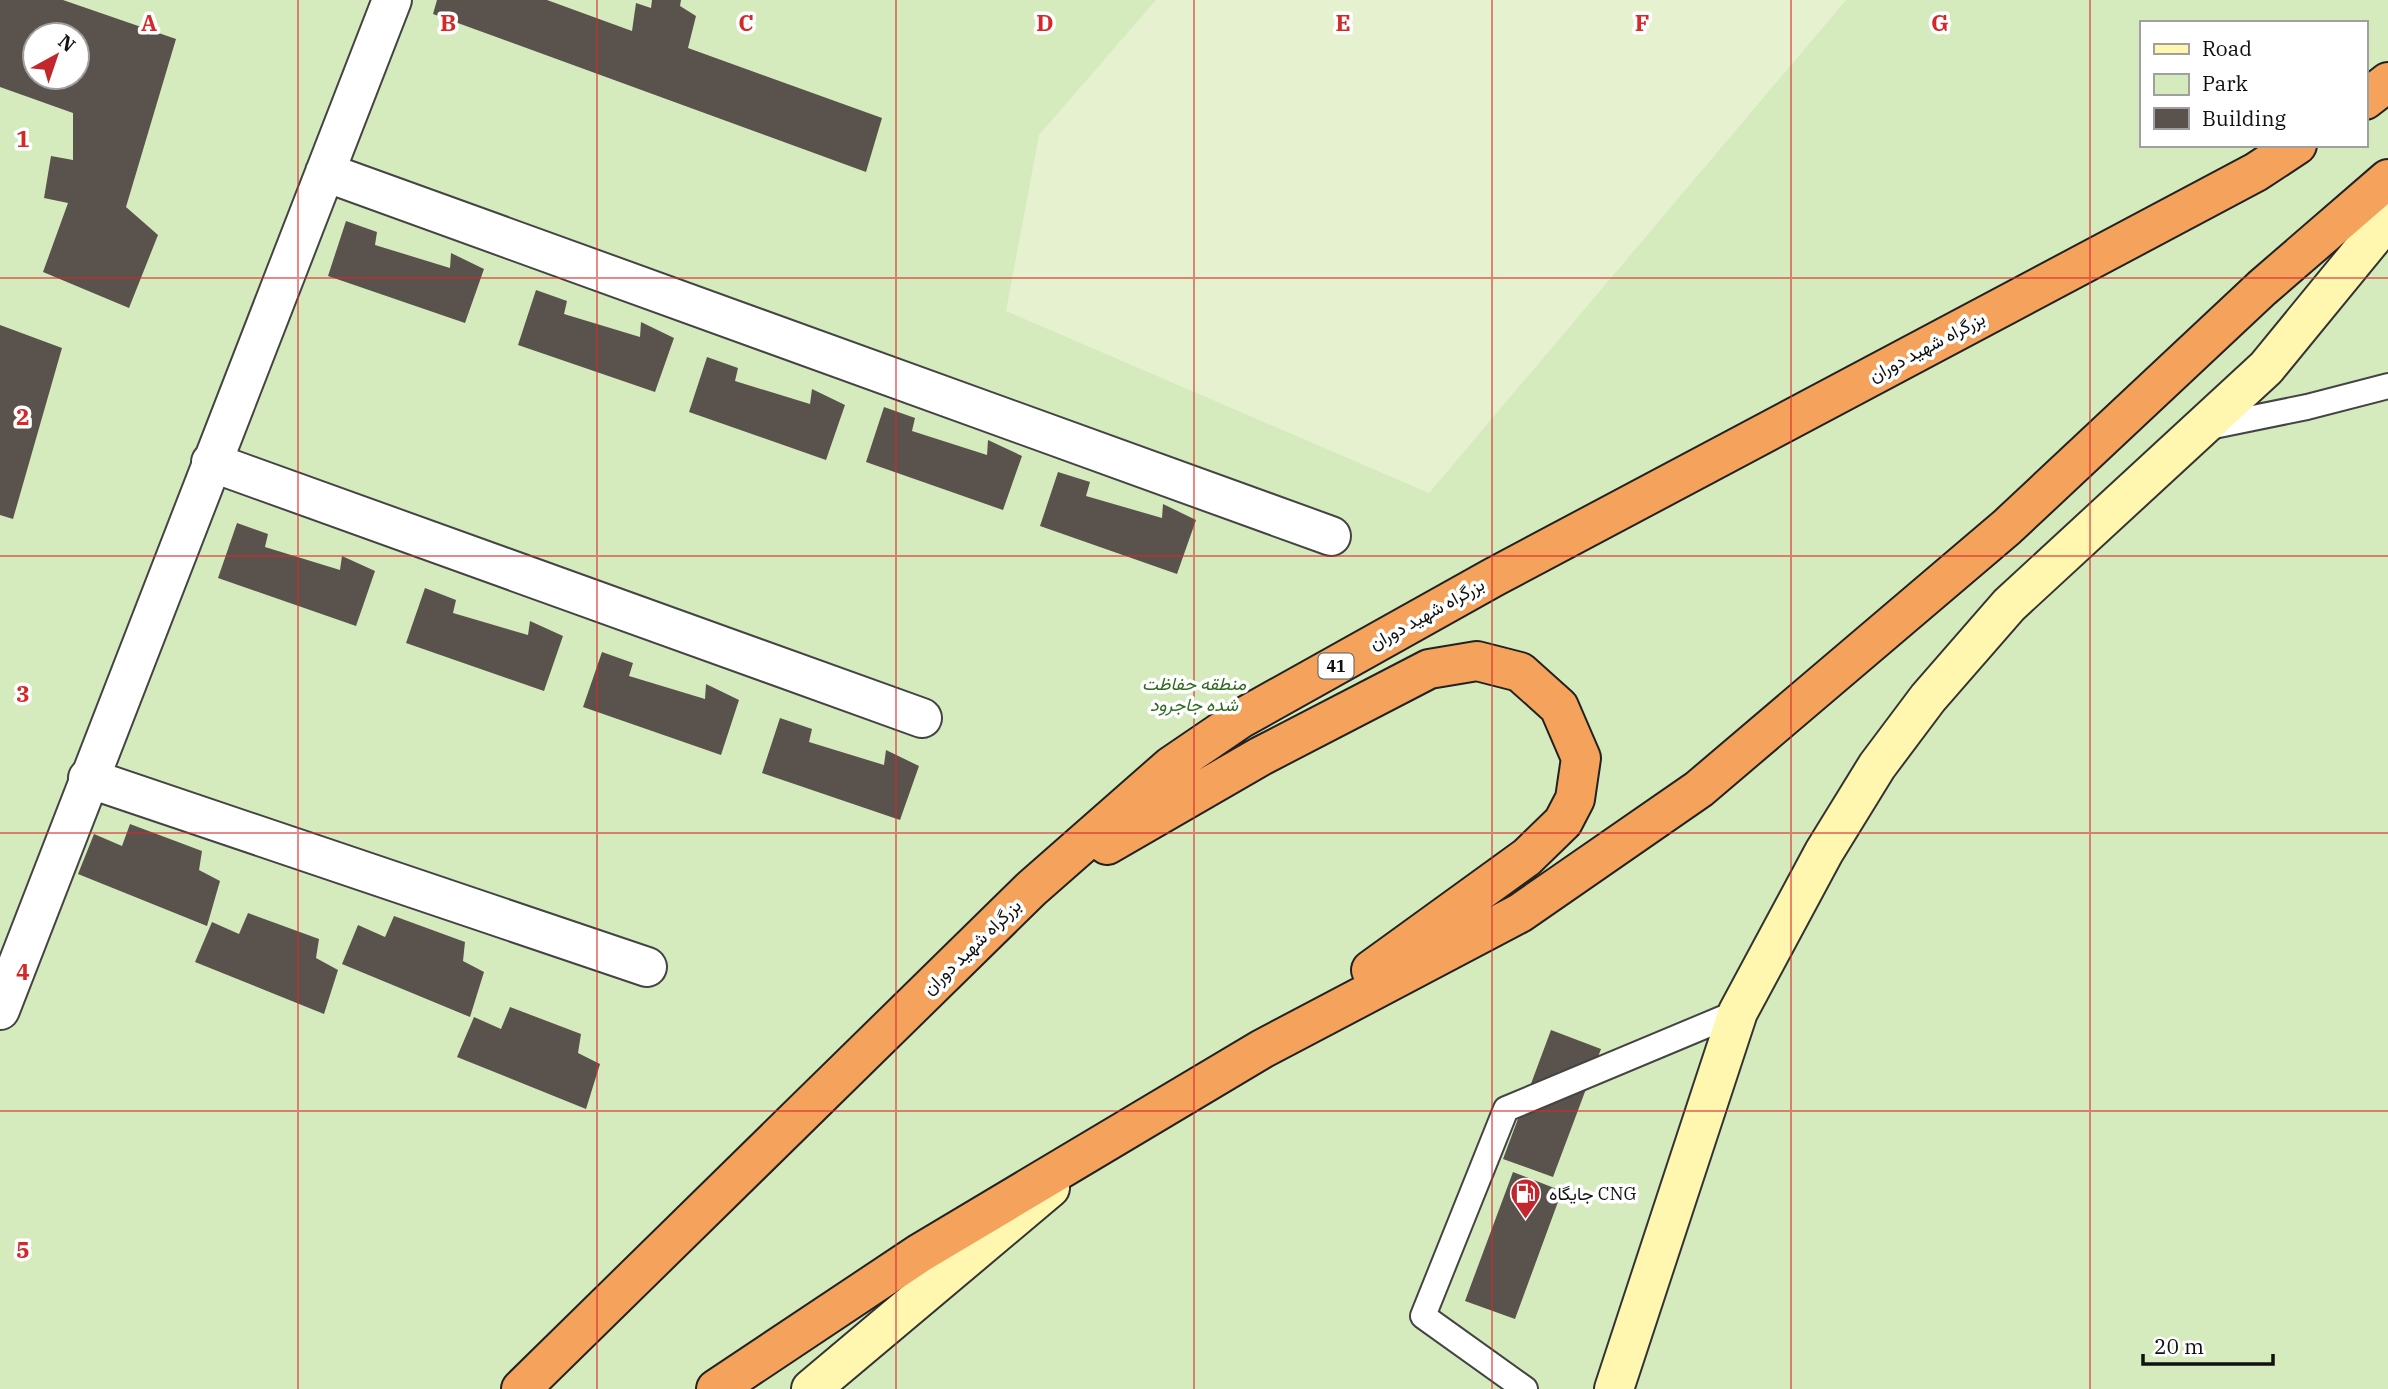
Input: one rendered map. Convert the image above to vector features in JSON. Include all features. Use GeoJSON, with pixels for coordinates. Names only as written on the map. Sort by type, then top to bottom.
{"type":"FeatureCollection","features":[{"type":"Feature","properties":{"kind":"highway"},"geometry":{"type":"LineString","coordinates":[[2367,98],[2388,82]]}},
{"type":"Feature","properties":{"kind":"highway","name":"بزرگراه شهید دوران"},"geometry":{"type":"LineString","coordinates":[[521,1389],[1031,889],[1171,766],[1240,719],[1494,577],[2244,178],[2294,147]]}},
{"type":"Feature","properties":{"kind":"highway"},"geometry":{"type":"LineString","coordinates":[[716,1389],[920,1252],[1096,1150],[1262,1049],[1520,913],[1699,789],[2007,527],[2262,288],[2388,178]]}},
{"type":"Feature","properties":{"kind":"highway"},"geometry":{"type":"LineString","coordinates":[[1031,889],[1261,756],[1429,669],[1477,661],[1520,672],[1559,707],[1581,758],[1575,799],[1563,822],[1527,857],[1262,1049]]}},
{"type":"Feature","properties":{"kind":"main road"},"geometry":{"type":"LineString","coordinates":[[1614,1389],[1738,1012],[1824,852],[1877,766],[1928,698],[2010,604],[2266,368],[2388,219]]}},
{"type":"Feature","properties":{"kind":"main road"},"geometry":{"type":"LineString","coordinates":[[811,1389],[1096,1150]]}},
{"type":"Feature","properties":{"kind":"street"},"geometry":{"type":"LineString","coordinates":[[0,1010],[392,0]]}},
{"type":"Feature","properties":{"kind":"street"},"geometry":{"type":"LineString","coordinates":[[325,172],[1331,536]]}},
{"type":"Feature","properties":{"kind":"street"},"geometry":{"type":"LineString","coordinates":[[211,462],[922,718]]}},
{"type":"Feature","properties":{"kind":"street"},"geometry":{"type":"LineString","coordinates":[[89,778],[647,967]]}},
{"type":"Feature","properties":{"kind":"lane"},"geometry":{"type":"LineString","coordinates":[[2086,521],[2200,429],[2307,407],[2388,386]]}},
{"type":"Feature","properties":{"kind":"lane"},"geometry":{"type":"LineString","coordinates":[[1525,1389],[1423,1316],[1506,1109],[1738,1012]]}},
{"type":"Feature","properties":{"kind":"green space","name":"منطقه حفاظت شده جاجرود"},"geometry":{"type":"Polygon","coordinates":[[[0,0],[2388,0],[2388,1389],[0,1389],[0,0]]]}},
{"type":"Feature","properties":{"kind":"green space"},"geometry":{"type":"Polygon","coordinates":[[[1156,0],[1846,0],[1429,493],[1006,311],[1039,135],[1156,0]]]}},
{"type":"Feature","properties":{"kind":"building"},"geometry":{"type":"Polygon","coordinates":[[[0,0],[63,0],[176,39],[126,207],[158,235],[129,308],[43,272],[68,203],[44,198],[51,156],[73,160],[73,113],[0,87],[0,0]]]}},
{"type":"Feature","properties":{"kind":"building"},"geometry":{"type":"Polygon","coordinates":[[[437,0],[547,0],[632,31],[636,3],[651,8],[652,0],[681,0],[680,6],[696,16],[688,48],[882,118],[866,172],[433,14],[437,0]]]}},
{"type":"Feature","properties":{"kind":"building"},"geometry":{"type":"Polygon","coordinates":[[[346,221],[377,232],[375,245],[450,268],[451,253],[484,269],[465,323],[328,276],[346,221]]]}},
{"type":"Feature","properties":{"kind":"building"},"geometry":{"type":"Polygon","coordinates":[[[536,290],[567,301],[564,314],[640,337],[641,322],[674,338],[655,392],[518,345],[536,290]]]}},
{"type":"Feature","properties":{"kind":"building"},"geometry":{"type":"Polygon","coordinates":[[[0,325],[62,348],[13,519],[0,515],[0,325]]]}},
{"type":"Feature","properties":{"kind":"building"},"geometry":{"type":"Polygon","coordinates":[[[707,357],[738,368],[735,381],[810,404],[812,389],[845,405],[826,460],[689,412],[707,357]]]}},
{"type":"Feature","properties":{"kind":"building"},"geometry":{"type":"Polygon","coordinates":[[[884,407],[915,418],[912,431],[987,455],[988,440],[1022,456],[1003,510],[866,462],[884,407]]]}},
{"type":"Feature","properties":{"kind":"building"},"geometry":{"type":"Polygon","coordinates":[[[1058,472],[1090,482],[1086,496],[1162,518],[1163,504],[1196,520],[1177,574],[1040,526],[1058,472]]]}},
{"type":"Feature","properties":{"kind":"building"},"geometry":{"type":"Polygon","coordinates":[[[237,523],[268,534],[265,547],[340,570],[342,556],[375,571],[356,626],[218,578],[237,523]]]}},
{"type":"Feature","properties":{"kind":"building"},"geometry":{"type":"Polygon","coordinates":[[[425,588],[456,600],[453,613],[528,635],[530,621],[563,636],[544,691],[406,643],[425,588]]]}},
{"type":"Feature","properties":{"kind":"building"},"geometry":{"type":"Polygon","coordinates":[[[602,652],[633,663],[629,676],[705,699],[706,684],[739,700],[721,755],[583,707],[602,652]]]}},
{"type":"Feature","properties":{"kind":"building"},"geometry":{"type":"Polygon","coordinates":[[[780,718],[812,729],[809,742],[884,765],[886,750],[919,766],[900,820],[762,773],[780,718]]]}},
{"type":"Feature","properties":{"kind":"building"},"geometry":{"type":"Polygon","coordinates":[[[130,824],[202,851],[199,870],[220,881],[207,926],[78,874],[94,834],[122,846],[130,824]]]}},
{"type":"Feature","properties":{"kind":"building"},"geometry":{"type":"Polygon","coordinates":[[[248,913],[319,939],[316,958],[338,970],[324,1014],[195,962],[212,922],[239,934],[248,913]]]}},
{"type":"Feature","properties":{"kind":"building"},"geometry":{"type":"Polygon","coordinates":[[[394,916],[465,942],[463,961],[484,972],[470,1017],[342,964],[358,925],[385,937],[394,916]]]}},
{"type":"Feature","properties":{"kind":"building"},"geometry":{"type":"Polygon","coordinates":[[[510,1007],[581,1034],[578,1053],[600,1064],[586,1109],[457,1057],[474,1017],[501,1029],[510,1007]]]}},
{"type":"Feature","properties":{"kind":"building"},"geometry":{"type":"Polygon","coordinates":[[[1551,1030],[1601,1049],[1553,1177],[1503,1159],[1551,1030]]]}},
{"type":"Feature","properties":{"kind":"building"},"geometry":{"type":"Polygon","coordinates":[[[1513,1172],[1562,1191],[1515,1319],[1465,1301],[1513,1172]]]}},
{"type":"Feature","properties":{"kind":"place","name":"جایگاه CNG"},"geometry":{"type":"Point","coordinates":[1526,1221]}}]}
